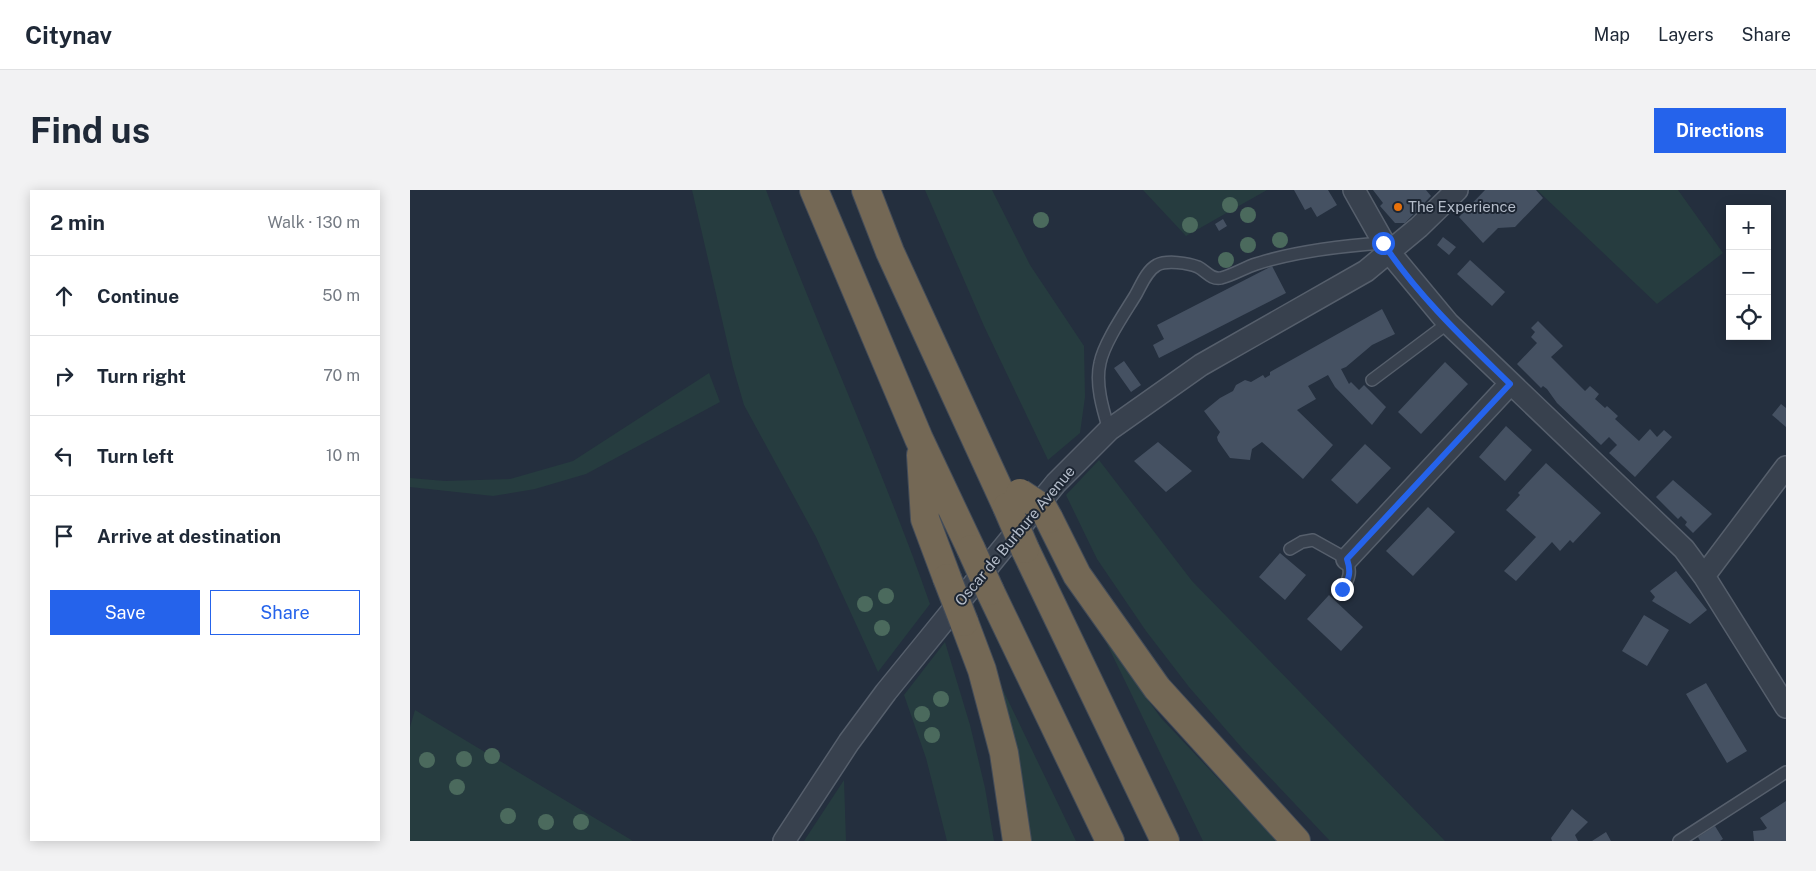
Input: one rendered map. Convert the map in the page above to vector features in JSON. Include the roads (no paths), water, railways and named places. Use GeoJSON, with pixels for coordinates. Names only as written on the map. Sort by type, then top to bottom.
{"type":"FeatureCollection","features":[{"type":"Feature","properties":{"kind":"highway"},"geometry":{"type":"LineString","coordinates":[[814,190],[919,439],[1110,841]]}},
{"type":"Feature","properties":{"kind":"highway"},"geometry":{"type":"LineString","coordinates":[[866,190],[890,252],[991,474],[1013,500],[1025,550],[1165,841]]}},
{"type":"Feature","properties":{"kind":"highway"},"geometry":{"type":"LineString","coordinates":[[919,439],[925,519],[982,670],[1004,753],[1017,841]]}},
{"type":"Feature","properties":{"kind":"highway"},"geometry":{"type":"LineString","coordinates":[[1013,500],[1043,508],[1077,574],[1157,688],[1296,841]]}},
{"type":"Feature","properties":{"kind":"street"},"geometry":{"type":"LineString","coordinates":[[1354,190],[1386,248],[1448,323],[1671,535],[1684,550],[1704,576],[1786,707]]}},
{"type":"Feature","properties":{"kind":"street","name":"Oscar de Burbure Avenue"},"geometry":{"type":"LineString","coordinates":[[784,841],[849,742],[886,692],[1056,483],[1109,430],[1201,365],[1354,278],[1386,248],[1419,227],[1457,190]]}},
{"type":"Feature","properties":{"kind":"street"},"geometry":{"type":"LineString","coordinates":[[1347,559],[1510,384]]}},
{"type":"Feature","properties":{"kind":"street"},"geometry":{"type":"LineString","coordinates":[[1704,576],[1786,466]]}},
{"type":"Feature","properties":{"kind":"lane"},"geometry":{"type":"LineString","coordinates":[[1109,430],[1099,386],[1100,363],[1113,331],[1147,275],[1157,265],[1170,263],[1184,264],[1198,267],[1212,277],[1219,278],[1256,264],[1287,256],[1359,245],[1386,248]]}},
{"type":"Feature","properties":{"kind":"lane"},"geometry":{"type":"LineString","coordinates":[[1372,380],[1448,323]]}},
{"type":"Feature","properties":{"kind":"lane"},"geometry":{"type":"LineString","coordinates":[[1290,549],[1302,542],[1313,540],[1347,559],[1350,570],[1348,582],[1342,589]]}},
{"type":"Feature","properties":{"kind":"lane"},"geometry":{"type":"LineString","coordinates":[[1679,841],[1786,772]]}},
{"type":"Feature","properties":{"kind":"place","name":"The Experience"},"geometry":{"type":"Point","coordinates":[1398,207]}}]}
